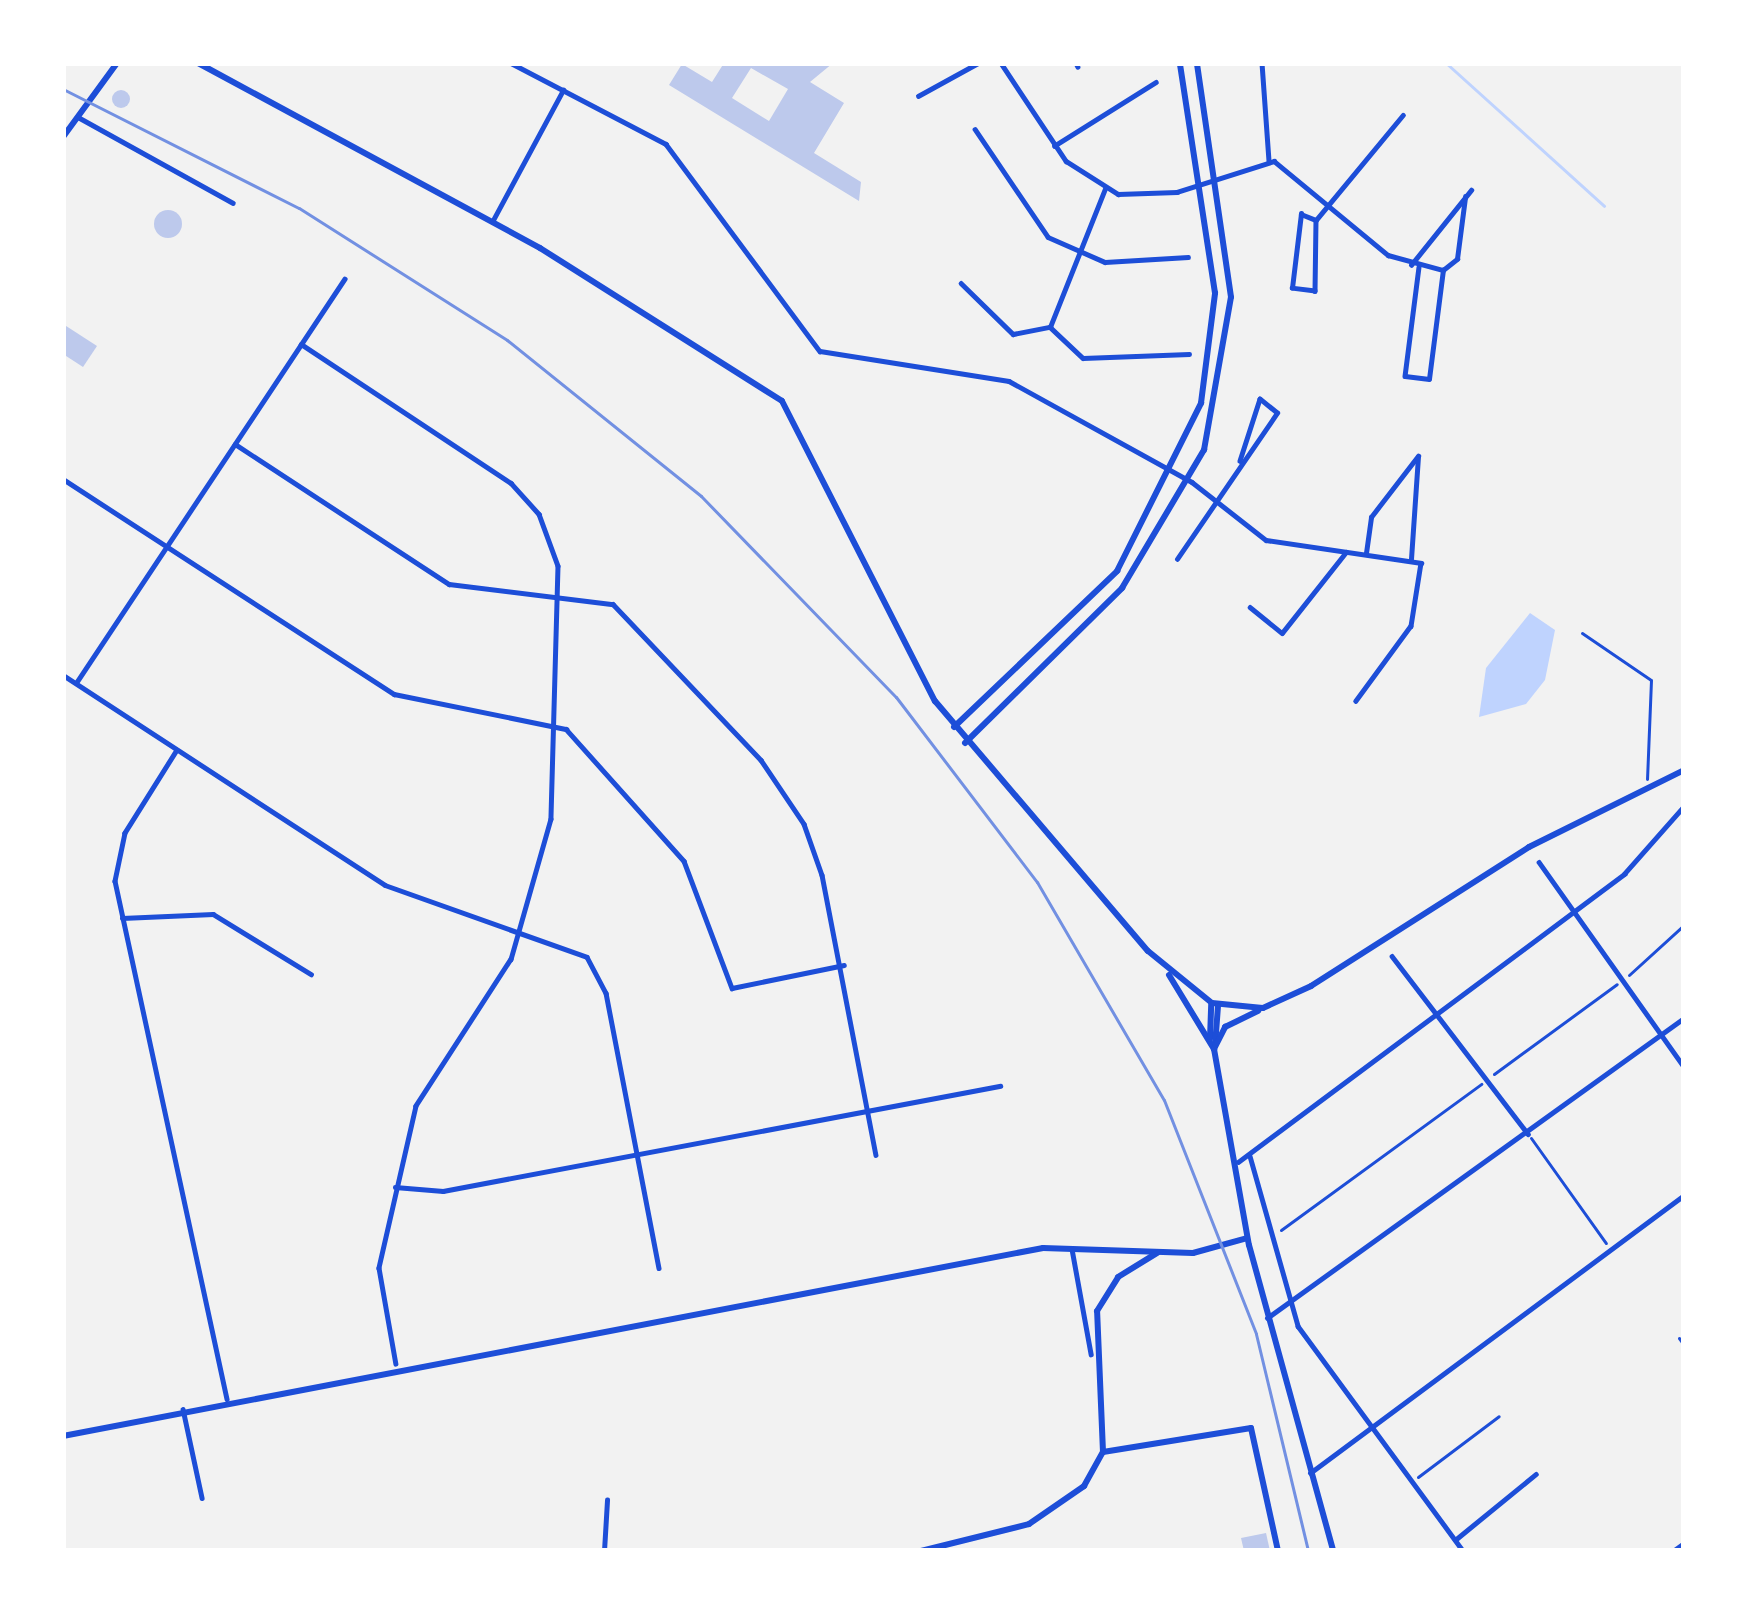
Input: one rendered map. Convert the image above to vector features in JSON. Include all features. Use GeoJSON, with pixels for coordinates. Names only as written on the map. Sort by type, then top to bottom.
{"type":"FeatureCollection","features":[{"type":"Feature","properties":{"kind":"street"},"geometry":{"type":"LineString","coordinates":[[63,137],[117,63]]}},
{"type":"Feature","properties":{"kind":"street"},"geometry":{"type":"LineString","coordinates":[[198,63],[492,222],[782,401],[954,727],[1167,972],[1212,1046]]}},
{"type":"Feature","properties":{"kind":"street"},"geometry":{"type":"LineString","coordinates":[[511,63],[666,144],[820,351],[1009,381],[1192,482],[1266,540],[1414,560]]}},
{"type":"Feature","properties":{"kind":"street"},"geometry":{"type":"LineString","coordinates":[[918,96],[978,63]]}},
{"type":"Feature","properties":{"kind":"street"},"geometry":{"type":"LineString","coordinates":[[1001,63],[1054,146],[1105,189],[1144,197],[1214,184],[1269,161]]}},
{"type":"Feature","properties":{"kind":"street"},"geometry":{"type":"LineString","coordinates":[[954,727],[1117,572],[1174,471],[1211,339],[1199,187],[1180,63]]}},
{"type":"Feature","properties":{"kind":"street"},"geometry":{"type":"LineString","coordinates":[[965,743],[1122,588],[1192,482],[1228,334],[1197,63]]}},
{"type":"Feature","properties":{"kind":"street"},"geometry":{"type":"LineString","coordinates":[[1262,63],[1269,161],[1415,266],[1443,269],[1457,259],[1465,197]]}},
{"type":"Feature","properties":{"kind":"street"},"geometry":{"type":"LineString","coordinates":[[1054,146],[1156,82]]}},
{"type":"Feature","properties":{"kind":"street"},"geometry":{"type":"LineString","coordinates":[[492,222],[563,90]]}},
{"type":"Feature","properties":{"kind":"street"},"geometry":{"type":"LineString","coordinates":[[1316,220],[1301,214],[1292,288],[1315,291],[1316,220],[1403,115]]}},
{"type":"Feature","properties":{"kind":"street"},"geometry":{"type":"LineString","coordinates":[[79,117],[232,202]]}},
{"type":"Feature","properties":{"kind":"street"},"geometry":{"type":"LineString","coordinates":[[976,129],[1034,224],[1079,252],[1189,257]]}},
{"type":"Feature","properties":{"kind":"street"},"geometry":{"type":"LineString","coordinates":[[1050,327],[1105,189]]}},
{"type":"Feature","properties":{"kind":"street"},"geometry":{"type":"LineString","coordinates":[[1443,269],[1429,379],[1405,376],[1415,266],[1471,190]]}},
{"type":"Feature","properties":{"kind":"street"},"geometry":{"type":"LineString","coordinates":[[76,683],[344,279]]}},
{"type":"Feature","properties":{"kind":"street"},"geometry":{"type":"LineString","coordinates":[[961,284],[1013,334],[1050,327]]}},
{"type":"Feature","properties":{"kind":"street"},"geometry":{"type":"LineString","coordinates":[[1050,327],[1083,358],[1189,354]]}},
{"type":"Feature","properties":{"kind":"street"},"geometry":{"type":"LineString","coordinates":[[301,344],[521,493],[552,539],[558,594],[551,819],[523,930],[422,1091],[379,1268],[396,1364]]}},
{"type":"Feature","properties":{"kind":"street"},"geometry":{"type":"LineString","coordinates":[[1177,559],[1210,500],[1277,413],[1260,399],[1247,414],[1240,460]]}},
{"type":"Feature","properties":{"kind":"street"},"geometry":{"type":"LineString","coordinates":[[236,444],[449,584],[558,594],[626,614],[788,794],[844,965],[877,1155]]}},
{"type":"Feature","properties":{"kind":"street"},"geometry":{"type":"LineString","coordinates":[[1356,701],[1412,626],[1418,456],[1371,517],[1366,553]]}},
{"type":"Feature","properties":{"kind":"street"},"geometry":{"type":"LineString","coordinates":[[63,489],[65,480],[405,699],[557,724],[684,861],[725,982],[749,989],[844,965]]}},
{"type":"Feature","properties":{"kind":"street"},"geometry":{"type":"LineString","coordinates":[[1250,607],[1282,632],[1346,552]]}},
{"type":"Feature","properties":{"kind":"street"},"geometry":{"type":"LineString","coordinates":[[63,675],[385,885],[572,946],[600,975],[659,1268]]}},
{"type":"Feature","properties":{"kind":"street"},"geometry":{"type":"LineString","coordinates":[[177,751],[118,847],[122,918],[226,1399]]}},
{"type":"Feature","properties":{"kind":"street"},"geometry":{"type":"LineString","coordinates":[[1212,1046],[1225,1027],[1684,770]]}},
{"type":"Feature","properties":{"kind":"street"},"geometry":{"type":"LineString","coordinates":[[1238,1162],[1574,913],[1684,806]]}},
{"type":"Feature","properties":{"kind":"street"},"geometry":{"type":"LineString","coordinates":[[1539,862],[1684,1067]]}},
{"type":"Feature","properties":{"kind":"street"},"geometry":{"type":"LineString","coordinates":[[122,918],[214,914],[311,974]]}},
{"type":"Feature","properties":{"kind":"street"},"geometry":{"type":"LineString","coordinates":[[1392,956],[1528,1134]]}},
{"type":"Feature","properties":{"kind":"street"},"geometry":{"type":"LineString","coordinates":[[1167,972],[1215,1005],[1263,1008]]}},
{"type":"Feature","properties":{"kind":"street"},"geometry":{"type":"LineString","coordinates":[[1215,1005],[1212,1046],[1238,1162],[1247,1238],[1334,1551]]}},
{"type":"Feature","properties":{"kind":"street"},"geometry":{"type":"LineString","coordinates":[[1267,1318],[1291,1311],[1684,1018]]}},
{"type":"Feature","properties":{"kind":"street"},"geometry":{"type":"LineString","coordinates":[[395,1187],[443,1191],[1000,1086]]}},
{"type":"Feature","properties":{"kind":"street"},"geometry":{"type":"LineString","coordinates":[[1250,1154],[1291,1311],[1463,1551]]}},
{"type":"Feature","properties":{"kind":"street"},"geometry":{"type":"LineString","coordinates":[[1310,1473],[1684,1195]]}},
{"type":"Feature","properties":{"kind":"street"},"geometry":{"type":"LineString","coordinates":[[63,1436],[396,1364],[1072,1249],[1209,1251],[1247,1238]]}},
{"type":"Feature","properties":{"kind":"street"},"geometry":{"type":"LineString","coordinates":[[1072,1249],[1102,1452]]}},
{"type":"Feature","properties":{"kind":"street"},"geometry":{"type":"LineString","coordinates":[[1091,1354],[1106,1291],[1161,1252]]}},
{"type":"Feature","properties":{"kind":"street"},"geometry":{"type":"LineString","coordinates":[[183,1409],[202,1498]]}},
{"type":"Feature","properties":{"kind":"street"},"geometry":{"type":"LineString","coordinates":[[921,1551],[1052,1514],[1102,1452],[1251,1428],[1279,1551]]}},
{"type":"Feature","properties":{"kind":"street"},"geometry":{"type":"LineString","coordinates":[[1455,1540],[1536,1474]]}},
{"type":"Feature","properties":{"kind":"street"},"geometry":{"type":"LineString","coordinates":[[604,1551],[607,1500]]}},
{"type":"Feature","properties":{"kind":"street"},"geometry":{"type":"LineString","coordinates":[[1672,1551],[1684,1543]]}},
{"type":"Feature","properties":{"kind":"path"},"geometry":{"type":"LineString","coordinates":[[1582,634],[1652,680],[1648,787]]}},
{"type":"Feature","properties":{"kind":"path"},"geometry":{"type":"LineString","coordinates":[[1270,1238],[1623,980],[1684,926]]}},
{"type":"Feature","properties":{"kind":"path"},"geometry":{"type":"LineString","coordinates":[[1528,1134],[1610,1249]]}},
{"type":"Feature","properties":{"kind":"path"},"geometry":{"type":"LineString","coordinates":[[1679,1338],[1684,1345]]}},
{"type":"Feature","properties":{"kind":"path"},"geometry":{"type":"LineString","coordinates":[[1412,1482],[1498,1416]]}},
{"type":"Feature","properties":{"kind":"water"},"geometry":{"type":"Polygon","coordinates":[[[1530,613],[1555,630],[1545,680],[1526,704],[1479,717],[1486,668],[1530,613]]]}},
{"type":"Feature","properties":{"kind":"building"},"geometry":{"type":"Polygon","coordinates":[[[724,63],[833,63],[810,82],[844,103],[814,153],[861,182],[859,201],[669,85],[682,64],[712,82],[724,63]],[[751,68],[732,98],[769,121],[788,89],[751,68]]]}},
{"type":"Feature","properties":{"kind":"building"},"geometry":{"type":"Polygon","coordinates":[[[121,90],[130,99],[121,108],[112,99],[121,90]]]}},
{"type":"Feature","properties":{"kind":"building"},"geometry":{"type":"Polygon","coordinates":[[[168,210],[178,214],[182,224],[178,234],[168,238],[158,234],[154,224],[158,214],[168,210]]]}},
{"type":"Feature","properties":{"kind":"building"},"geometry":{"type":"Polygon","coordinates":[[[63,324],[97,346],[83,367],[63,354],[63,324]]]}},
{"type":"Feature","properties":{"kind":"building"},"geometry":{"type":"Polygon","coordinates":[[[1266,1533],[1270,1551],[1244,1551],[1241,1538],[1266,1533]]]}},
{"type":"Feature","properties":{"kind":"waterway"},"geometry":{"type":"LineString","coordinates":[[1446,63],[1604,206]]}},
{"type":"Feature","properties":{"kind":"railway"},"geometry":{"type":"LineString","coordinates":[[63,89],[299,208],[507,340],[701,496],[896,697],[1037,882],[1164,1100],[1256,1334],[1308,1551]]}}]}
